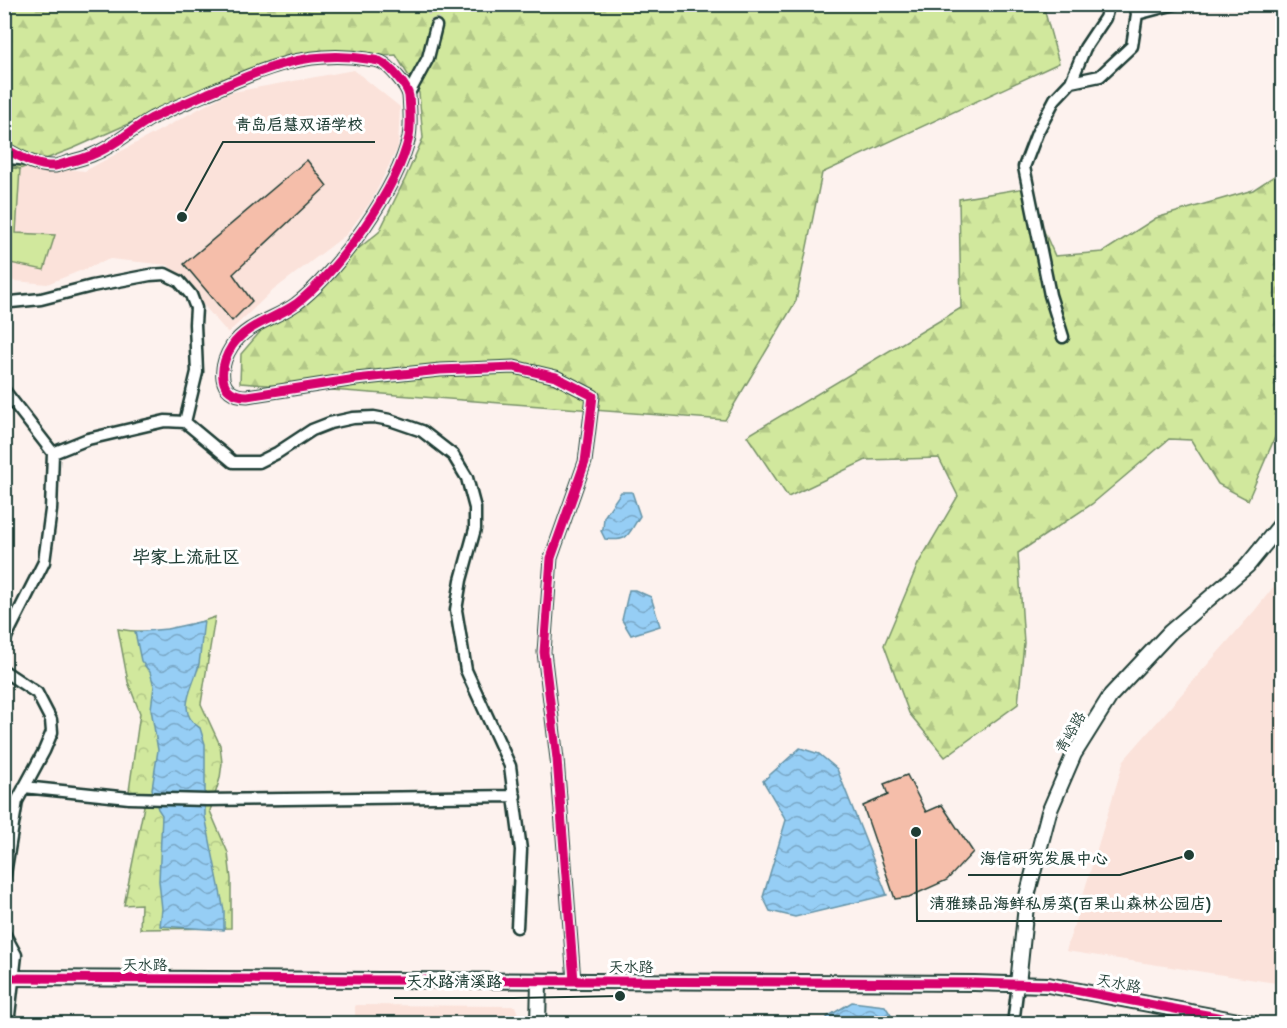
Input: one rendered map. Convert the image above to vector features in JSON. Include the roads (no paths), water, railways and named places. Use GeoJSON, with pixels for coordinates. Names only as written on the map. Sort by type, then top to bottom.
{"type":"FeatureCollection","features":[{"type":"Feature","properties":{"kind":"street"},"geometry":{"type":"LineString","coordinates":[[1063,337],[1050,295],[1024,167],[1037,133],[1055,99],[1071,82],[1085,48],[1105,18],[1109,4]]}},
{"type":"Feature","properties":{"kind":"street"},"geometry":{"type":"LineString","coordinates":[[1071,82],[1100,76],[1132,46],[1136,9],[1175,4]]}},
{"type":"Feature","properties":{"kind":"street"},"geometry":{"type":"LineString","coordinates":[[436,26],[428,58],[409,93],[409,135],[402,159],[391,183],[361,231],[319,285],[294,305],[250,328],[234,343],[226,356],[222,369],[224,383],[228,390],[237,396],[247,396],[356,379],[440,370],[514,367],[556,377],[593,396],[585,462],[551,558],[544,652],[557,759],[574,981]]}},
{"type":"Feature","properties":{"kind":"street"},"geometry":{"type":"LineString","coordinates":[[4,148],[31,163],[55,166],[95,154],[152,118],[247,76],[309,57],[348,56],[380,62],[391,69],[409,93]]}},
{"type":"Feature","properties":{"kind":"street"},"geometry":{"type":"LineString","coordinates":[[4,301],[41,299],[150,275],[165,274],[179,281],[190,295],[196,308],[197,372],[185,423]]}},
{"type":"Feature","properties":{"kind":"street"},"geometry":{"type":"LineString","coordinates":[[4,390],[53,453],[51,510],[44,562],[4,641]]}},
{"type":"Feature","properties":{"kind":"street"},"geometry":{"type":"LineString","coordinates":[[53,453],[99,436],[165,421],[185,423],[233,462],[259,462],[312,430],[353,418],[374,417],[390,420],[422,432],[453,455],[467,478],[476,508],[475,529],[461,580],[456,610],[466,670],[510,766],[521,850],[518,927]]}},
{"type":"Feature","properties":{"kind":"street","name":"青峪路"},"geometry":{"type":"LineString","coordinates":[[1013,1023],[1027,896],[1049,812],[1074,754],[1111,695],[1170,632],[1247,566],[1282,523]]}},
{"type":"Feature","properties":{"kind":"street"},"geometry":{"type":"LineString","coordinates":[[4,672],[37,693],[51,720],[52,732],[17,801],[4,880]]}},
{"type":"Feature","properties":{"kind":"street"},"geometry":{"type":"LineString","coordinates":[[24,787],[129,798],[207,800],[514,796]]}},
{"type":"Feature","properties":{"kind":"street"},"geometry":{"type":"LineString","coordinates":[[4,933],[16,955],[9,978],[8,1023]]}},
{"type":"Feature","properties":{"kind":"street","name":"天水路"},"geometry":{"type":"LineString","coordinates":[[9,978],[1048,985],[1254,1023]]}},
{"type":"Feature","properties":{"kind":"street"},"geometry":{"type":"LineString","coordinates":[[538,1023],[540,981]]}},
{"type":"Feature","properties":{"kind":"lane"},"geometry":{"type":"LineString","coordinates":[[4,160],[31,163]]}},
{"type":"Feature","properties":{"kind":"water"},"geometry":{"type":"Polygon","coordinates":[[[621,492],[632,492],[640,516],[624,538],[605,539],[601,531],[604,517],[621,492]]]}},
{"type":"Feature","properties":{"kind":"water"},"geometry":{"type":"Polygon","coordinates":[[[629,590],[635,590],[651,597],[660,626],[631,635],[622,620],[629,590]]]}},
{"type":"Feature","properties":{"kind":"water"},"geometry":{"type":"Polygon","coordinates":[[[204,621],[199,664],[187,706],[188,714],[200,728],[205,744],[205,816],[224,911],[224,930],[160,926],[162,909],[159,881],[162,815],[152,789],[158,750],[151,709],[154,686],[150,672],[141,661],[135,632],[167,629],[204,621]]]}},
{"type":"Feature","properties":{"kind":"water"},"geometry":{"type":"Polygon","coordinates":[[[800,748],[819,754],[837,769],[887,895],[795,917],[770,911],[763,897],[786,820],[763,781],[800,748]]]}},
{"type":"Feature","properties":{"kind":"water"},"geometry":{"type":"Polygon","coordinates":[[[852,1002],[885,1006],[896,1023],[828,1023],[827,1017],[852,1002]]]}},
{"type":"Feature","properties":{"kind":"tunnel"},"geometry":{"type":"LineString","coordinates":[[430,4],[436,26]]}},
{"type":"Feature","properties":{"kind":"place","name":"青岛启慧双语学校"},"geometry":{"type":"Point","coordinates":[182,217]}},
{"type":"Feature","properties":{"kind":"place","name":"清雅臻品海鲜私房菜(百果山森林公园店)"},"geometry":{"type":"Point","coordinates":[916,832]}},
{"type":"Feature","properties":{"kind":"place","name":"海信研究发展中心"},"geometry":{"type":"Point","coordinates":[1189,855]}},
{"type":"Feature","properties":{"kind":"place","name":"天水路清溪路"},"geometry":{"type":"Point","coordinates":[620,996]}},
{"type":"Feature","properties":{"kind":"district","name":"毕家上流社区"},"geometry":{"type":"Point","coordinates":[186,556]}}]}
